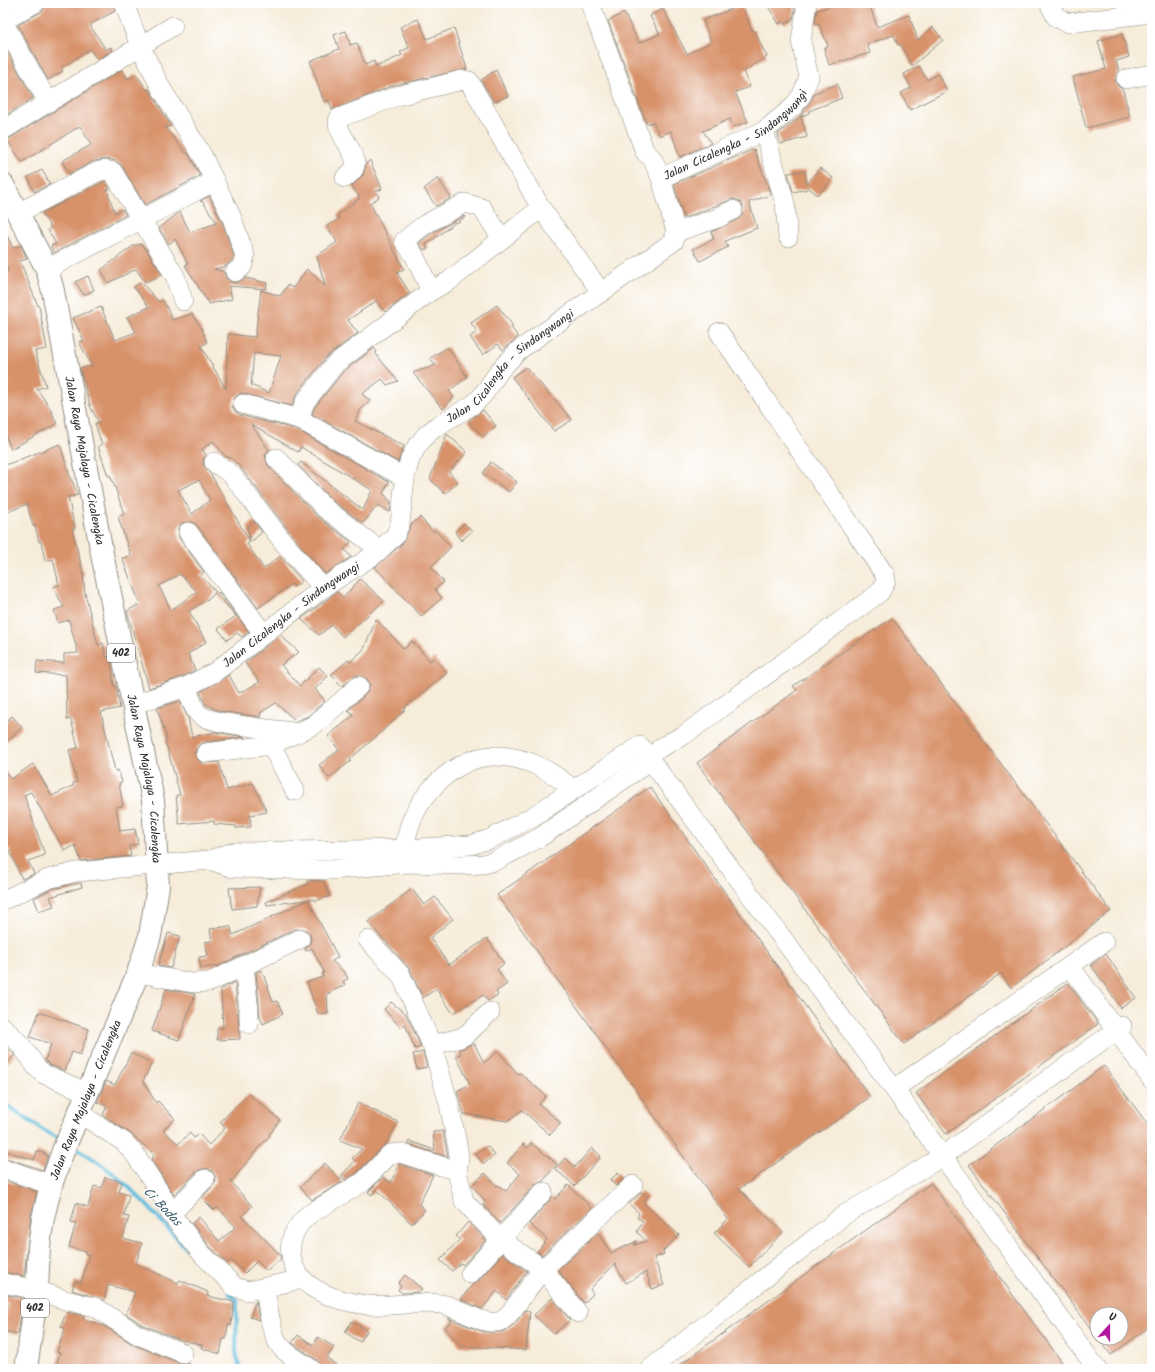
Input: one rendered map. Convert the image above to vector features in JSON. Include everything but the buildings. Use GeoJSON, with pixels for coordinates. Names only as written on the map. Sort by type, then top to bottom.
{"type":"FeatureCollection","features":[{"type":"Feature","properties":{"kind":"main road"},"geometry":{"type":"LineString","coordinates":[[1150,3],[1152,12]]}},
{"type":"Feature","properties":{"kind":"main road","name":"Jalan Raya Majalaya - Cicalengka"},"geometry":{"type":"LineString","coordinates":[[4,189],[47,269],[53,291],[132,705],[153,800],[158,886],[156,907],[150,936],[138,973],[63,1151],[51,1185],[43,1218],[39,1246],[37,1290],[26,1369]]}},
{"type":"Feature","properties":{"kind":"street"},"geometry":{"type":"LineString","coordinates":[[35,3],[3,21],[48,102]]}},
{"type":"Feature","properties":{"kind":"street"},"geometry":{"type":"LineString","coordinates":[[124,3],[140,46],[162,88],[202,155],[232,218],[245,256],[242,267],[236,272]]}},
{"type":"Feature","properties":{"kind":"street"},"geometry":{"type":"LineString","coordinates":[[590,3],[646,152],[652,158],[661,178]]}},
{"type":"Feature","properties":{"kind":"street"},"geometry":{"type":"LineString","coordinates":[[1050,3],[1056,17],[1068,23],[1152,12]]}},
{"type":"Feature","properties":{"kind":"street","name":"Jalan Cicalengka - Sindangwangi"},"geometry":{"type":"LineString","coordinates":[[132,705],[186,688],[215,672],[263,633],[323,588],[380,550],[395,536],[398,531],[405,478],[410,459],[426,435],[437,426],[474,404],[519,350],[670,244],[676,237],[676,232],[661,178],[764,131],[793,107],[807,84],[809,77],[800,41],[804,5]]}},
{"type":"Feature","properties":{"kind":"street"},"geometry":{"type":"LineString","coordinates":[[3,130],[173,26]]}},
{"type":"Feature","properties":{"kind":"street"},"geometry":{"type":"LineString","coordinates":[[1126,79],[1152,74]]}},
{"type":"Feature","properties":{"kind":"street"},"geometry":{"type":"LineString","coordinates":[[345,178],[354,168],[355,160],[339,125],[339,118],[397,96],[467,80],[471,82],[541,208],[601,292]]}},
{"type":"Feature","properties":{"kind":"street"},"geometry":{"type":"LineString","coordinates":[[764,131],[785,203],[788,237]]}},
{"type":"Feature","properties":{"kind":"street"},"geometry":{"type":"LineString","coordinates":[[18,213],[97,172],[105,170],[113,172],[117,176],[143,219],[175,276],[183,301]]}},
{"type":"Feature","properties":{"kind":"street"},"geometry":{"type":"LineString","coordinates":[[47,269],[215,181]]}},
{"type":"Feature","properties":{"kind":"street"},"geometry":{"type":"LineString","coordinates":[[430,291],[414,255],[404,241],[424,225],[459,205],[470,203],[482,208],[502,239]]}},
{"type":"Feature","properties":{"kind":"street"},"geometry":{"type":"LineString","coordinates":[[299,419],[305,402],[335,364],[430,291],[449,281],[541,208]]}},
{"type":"Feature","properties":{"kind":"street"},"geometry":{"type":"LineString","coordinates":[[676,232],[718,218],[733,210]]}},
{"type":"Feature","properties":{"kind":"street"},"geometry":{"type":"LineString","coordinates":[[406,856],[471,845],[490,839],[532,817],[574,790],[684,735],[880,592],[886,581],[885,575],[719,332]]}},
{"type":"Feature","properties":{"kind":"street"},"geometry":{"type":"LineString","coordinates":[[243,404],[299,419],[405,478]]}},
{"type":"Feature","properties":{"kind":"street"},"geometry":{"type":"LineString","coordinates":[[276,458],[326,509],[380,550]]}},
{"type":"Feature","properties":{"kind":"street"},"geometry":{"type":"LineString","coordinates":[[214,462],[232,475],[284,543],[323,588]]}},
{"type":"Feature","properties":{"kind":"street"},"geometry":{"type":"LineString","coordinates":[[188,532],[263,633]]}},
{"type":"Feature","properties":{"kind":"street"},"geometry":{"type":"LineString","coordinates":[[206,753],[271,745],[314,725],[359,686]]}},
{"type":"Feature","properties":{"kind":"street"},"geometry":{"type":"LineString","coordinates":[[186,688],[198,713],[203,716],[232,724],[298,733]]}},
{"type":"Feature","properties":{"kind":"street"},"geometry":{"type":"LineString","coordinates":[[271,745],[295,792]]}},
{"type":"Feature","properties":{"kind":"street"},"geometry":{"type":"LineString","coordinates":[[6,899],[48,879],[76,872],[210,860],[233,852],[406,856],[461,865],[484,864],[497,860],[539,838],[650,752]]}},
{"type":"Feature","properties":{"kind":"street"},"geometry":{"type":"LineString","coordinates":[[650,752],[1097,1369]]}},
{"type":"Feature","properties":{"kind":"street"},"geometry":{"type":"LineString","coordinates":[[406,856],[418,806],[431,790],[456,766],[474,759],[494,756],[537,764],[556,775],[574,790]]}},
{"type":"Feature","properties":{"kind":"street"},"geometry":{"type":"LineString","coordinates":[[138,973],[200,983],[210,982],[300,939]]}},
{"type":"Feature","properties":{"kind":"street"},"geometry":{"type":"LineString","coordinates":[[368,940],[401,975],[432,1045],[448,1104],[458,1149],[459,1158],[456,1171],[464,1201],[500,1239],[543,1269],[578,1313]]}},
{"type":"Feature","properties":{"kind":"street"},"geometry":{"type":"LineString","coordinates":[[894,1089],[1104,942]]}},
{"type":"Feature","properties":{"kind":"street"},"geometry":{"type":"LineString","coordinates":[[244,966],[249,1024]]}},
{"type":"Feature","properties":{"kind":"street"},"geometry":{"type":"LineString","coordinates":[[1070,966],[1118,1029],[1152,1080]]}},
{"type":"Feature","properties":{"kind":"street"},"geometry":{"type":"LineString","coordinates":[[432,1045],[463,1036],[490,1012]]}},
{"type":"Feature","properties":{"kind":"street"},"geometry":{"type":"LineString","coordinates":[[3,1027],[21,1045],[37,1068],[44,1074],[88,1093]]}},
{"type":"Feature","properties":{"kind":"street"},"geometry":{"type":"LineString","coordinates":[[650,1369],[844,1215],[943,1156],[1118,1029]]}},
{"type":"Feature","properties":{"kind":"street"},"geometry":{"type":"LineString","coordinates":[[77,1117],[124,1142],[134,1153],[163,1197],[171,1214],[202,1254],[236,1287],[248,1291],[302,1279]]}},
{"type":"Feature","properties":{"kind":"street"},"geometry":{"type":"LineString","coordinates":[[456,1171],[400,1153],[390,1154],[362,1182],[308,1215],[302,1221],[290,1244],[290,1253],[294,1268],[302,1279],[311,1287],[324,1294],[347,1301],[369,1305],[442,1304],[487,1322],[496,1322],[506,1317],[543,1269],[632,1185]]}},
{"type":"Feature","properties":{"kind":"street"},"geometry":{"type":"LineString","coordinates":[[3,1168],[51,1185]]}},
{"type":"Feature","properties":{"kind":"street"},"geometry":{"type":"LineString","coordinates":[[171,1214],[205,1179]]}},
{"type":"Feature","properties":{"kind":"street"},"geometry":{"type":"LineString","coordinates":[[470,1274],[543,1192]]}},
{"type":"Feature","properties":{"kind":"street"},"geometry":{"type":"LineString","coordinates":[[3,1283],[37,1290],[66,1300],[95,1307],[138,1335],[183,1352]]}},
{"type":"Feature","properties":{"kind":"street"},"geometry":{"type":"LineString","coordinates":[[265,1288],[272,1326],[277,1341],[285,1350],[311,1369]]}},
{"type":"Feature","properties":{"kind":"waterway","name":"Ci Bodas"},"geometry":{"type":"LineString","coordinates":[[3,1103],[43,1130],[61,1140]]}},
{"type":"Feature","properties":{"kind":"waterway","name":"Ci Bodas"},"geometry":{"type":"LineString","coordinates":[[72,1146],[89,1156],[120,1179],[147,1205],[186,1248]]}},
{"type":"Feature","properties":{"kind":"waterway","name":"Ci Bodas"},"geometry":{"type":"LineString","coordinates":[[229,1293],[237,1300],[236,1352],[240,1369]]}}]}
